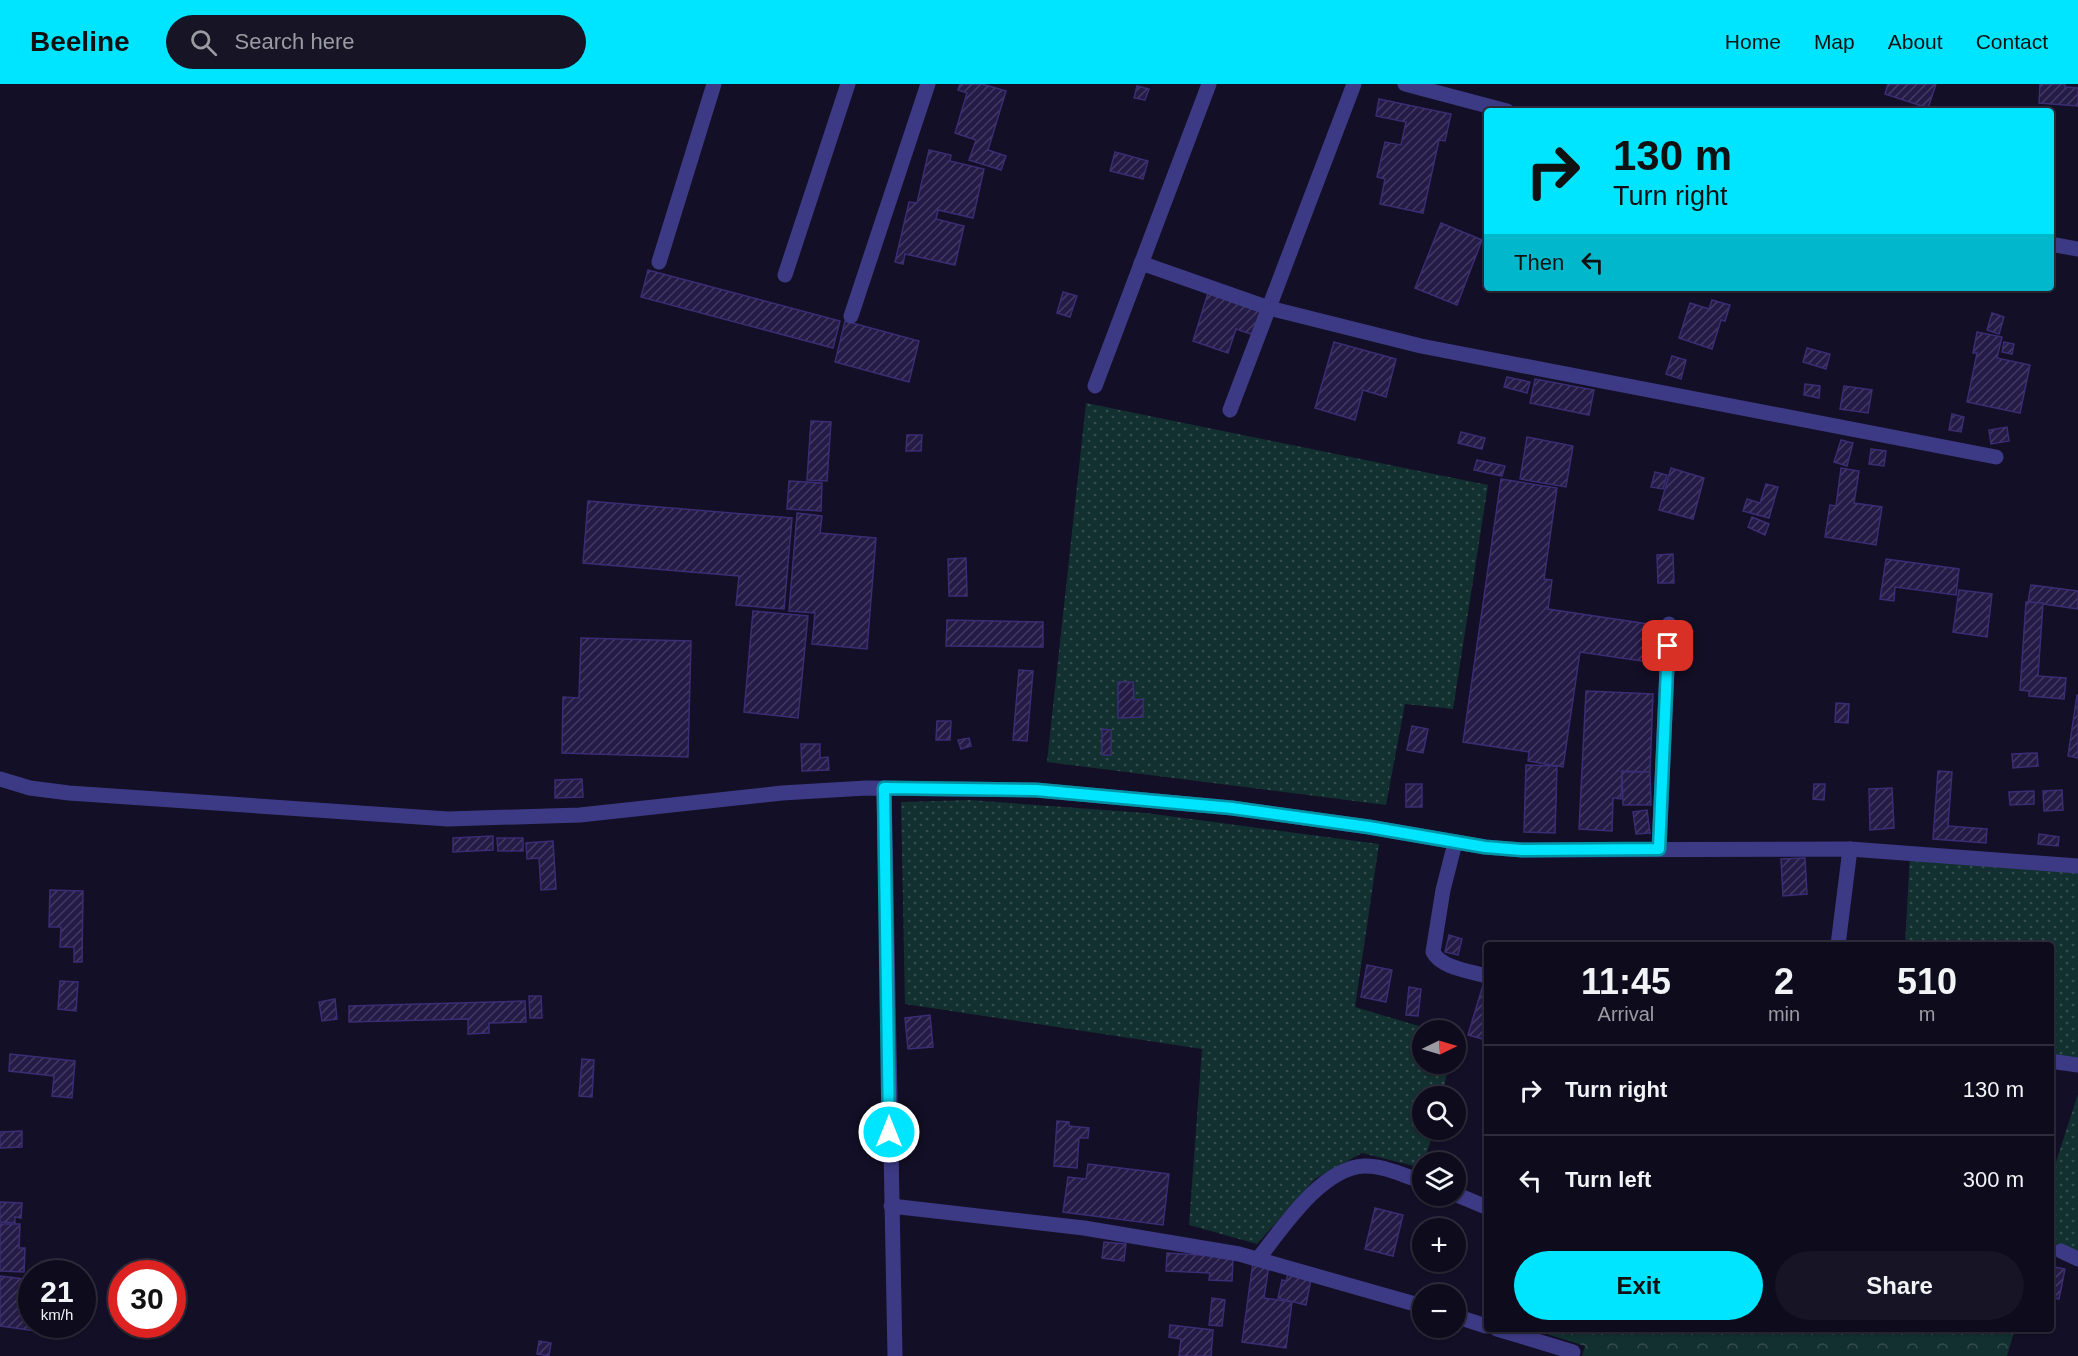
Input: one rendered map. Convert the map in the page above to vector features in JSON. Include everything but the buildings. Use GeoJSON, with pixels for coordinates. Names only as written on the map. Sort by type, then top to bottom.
{"type":"FeatureCollection","features":[{"type":"Feature","properties":{"kind":"street"},"geometry":{"type":"LineString","coordinates":[[658,262],[714,84]]}},
{"type":"Feature","properties":{"kind":"street"},"geometry":{"type":"LineString","coordinates":[[785,275],[848,84]]}},
{"type":"Feature","properties":{"kind":"street"},"geometry":{"type":"LineString","coordinates":[[851,316],[928,84]]}},
{"type":"Feature","properties":{"kind":"street"},"geometry":{"type":"LineString","coordinates":[[1095,386],[1209,84]]}},
{"type":"Feature","properties":{"kind":"street"},"geometry":{"type":"LineString","coordinates":[[1230,410],[1354,84]]}},
{"type":"Feature","properties":{"kind":"street"},"geometry":{"type":"LineString","coordinates":[[1405,84],[1496,108]]}},
{"type":"Feature","properties":{"kind":"street"},"geometry":{"type":"LineString","coordinates":[[2054,245],[2078,249]]}},
{"type":"Feature","properties":{"kind":"street"},"geometry":{"type":"LineString","coordinates":[[1141,262],[1269,308],[1421,346],[1996,457]]}},
{"type":"Feature","properties":{"kind":"street"},"geometry":{"type":"LineString","coordinates":[[1659,849],[1668,624]]}},
{"type":"Feature","properties":{"kind":"street"},"geometry":{"type":"LineString","coordinates":[[0,779],[30,788],[69,793],[448,819],[580,815],[782,793],[884,788],[1036,790],[1232,808],[1369,827],[1455,843],[1522,850],[1850,849],[2078,866]]}},
{"type":"Feature","properties":{"kind":"street"},"geometry":{"type":"LineString","coordinates":[[884,788],[895,1356]]}},
{"type":"Feature","properties":{"kind":"street"},"geometry":{"type":"LineString","coordinates":[[1455,843],[1443,890],[1432,952],[1436,960],[1484,975]]}},
{"type":"Feature","properties":{"kind":"street"},"geometry":{"type":"LineString","coordinates":[[1838,942],[1850,849]]}},
{"type":"Feature","properties":{"kind":"street"},"geometry":{"type":"LineString","coordinates":[[2054,1062],[2078,1065]]}},
{"type":"Feature","properties":{"kind":"street"},"geometry":{"type":"LineString","coordinates":[[1258,1259],[1302,1203],[1327,1182],[1350,1168],[1365,1166],[1412,1178]]}},
{"type":"Feature","properties":{"kind":"street"},"geometry":{"type":"LineString","coordinates":[[1466,1199],[1484,1206]]}},
{"type":"Feature","properties":{"kind":"street"},"geometry":{"type":"LineString","coordinates":[[891,1206],[1084,1228],[1258,1259],[1412,1303]]}},
{"type":"Feature","properties":{"kind":"street"},"geometry":{"type":"LineString","coordinates":[[2061,1251],[2078,1259]]}},
{"type":"Feature","properties":{"kind":"street"},"geometry":{"type":"LineString","coordinates":[[1466,1320],[1484,1325]]}},
{"type":"Feature","properties":{"kind":"street"},"geometry":{"type":"LineString","coordinates":[[1506,1332],[1573,1353]]}},
{"type":"Feature","properties":{"kind":"green space"},"geometry":{"type":"Polygon","coordinates":[[[1086,403],[1488,485],[1453,709],[1405,704],[1386,805],[1047,762],[1086,403]]]}},
{"type":"Feature","properties":{"kind":"green space"},"geometry":{"type":"Polygon","coordinates":[[[970,800],[1146,813],[1379,844],[1355,1007],[1412,1024],[1412,1074],[1447,1074],[1444,1086],[1412,1086],[1412,1140],[1431,1140],[1427,1152],[1412,1152],[1412,1166],[1362,1153],[1315,1179],[1257,1244],[1189,1225],[1202,1049],[905,1004],[901,802],[970,800]]]}},
{"type":"Feature","properties":{"kind":"green space"},"geometry":{"type":"Polygon","coordinates":[[[1910,853],[2078,866],[2078,1065],[2054,1061],[2054,942],[1905,942],[1910,853]]]}},
{"type":"Feature","properties":{"kind":"green space"},"geometry":{"type":"Polygon","coordinates":[[[2078,1094],[2078,1259],[2061,1251],[2054,1251],[2054,1168],[2078,1094]]]}},
{"type":"Feature","properties":{"kind":"green space"},"geometry":{"type":"Polygon","coordinates":[[[1541,1332],[2014,1332],[2007,1356],[1582,1356],[1585,1346],[1541,1332]]]}},
{"type":"Feature","properties":{"kind":"route"},"geometry":{"type":"LineString","coordinates":[[889,1132],[884,788],[947,787],[1036,790],[1232,808],[1369,827],[1455,843],[1522,850],[1659,849],[1668,646]]}}]}
